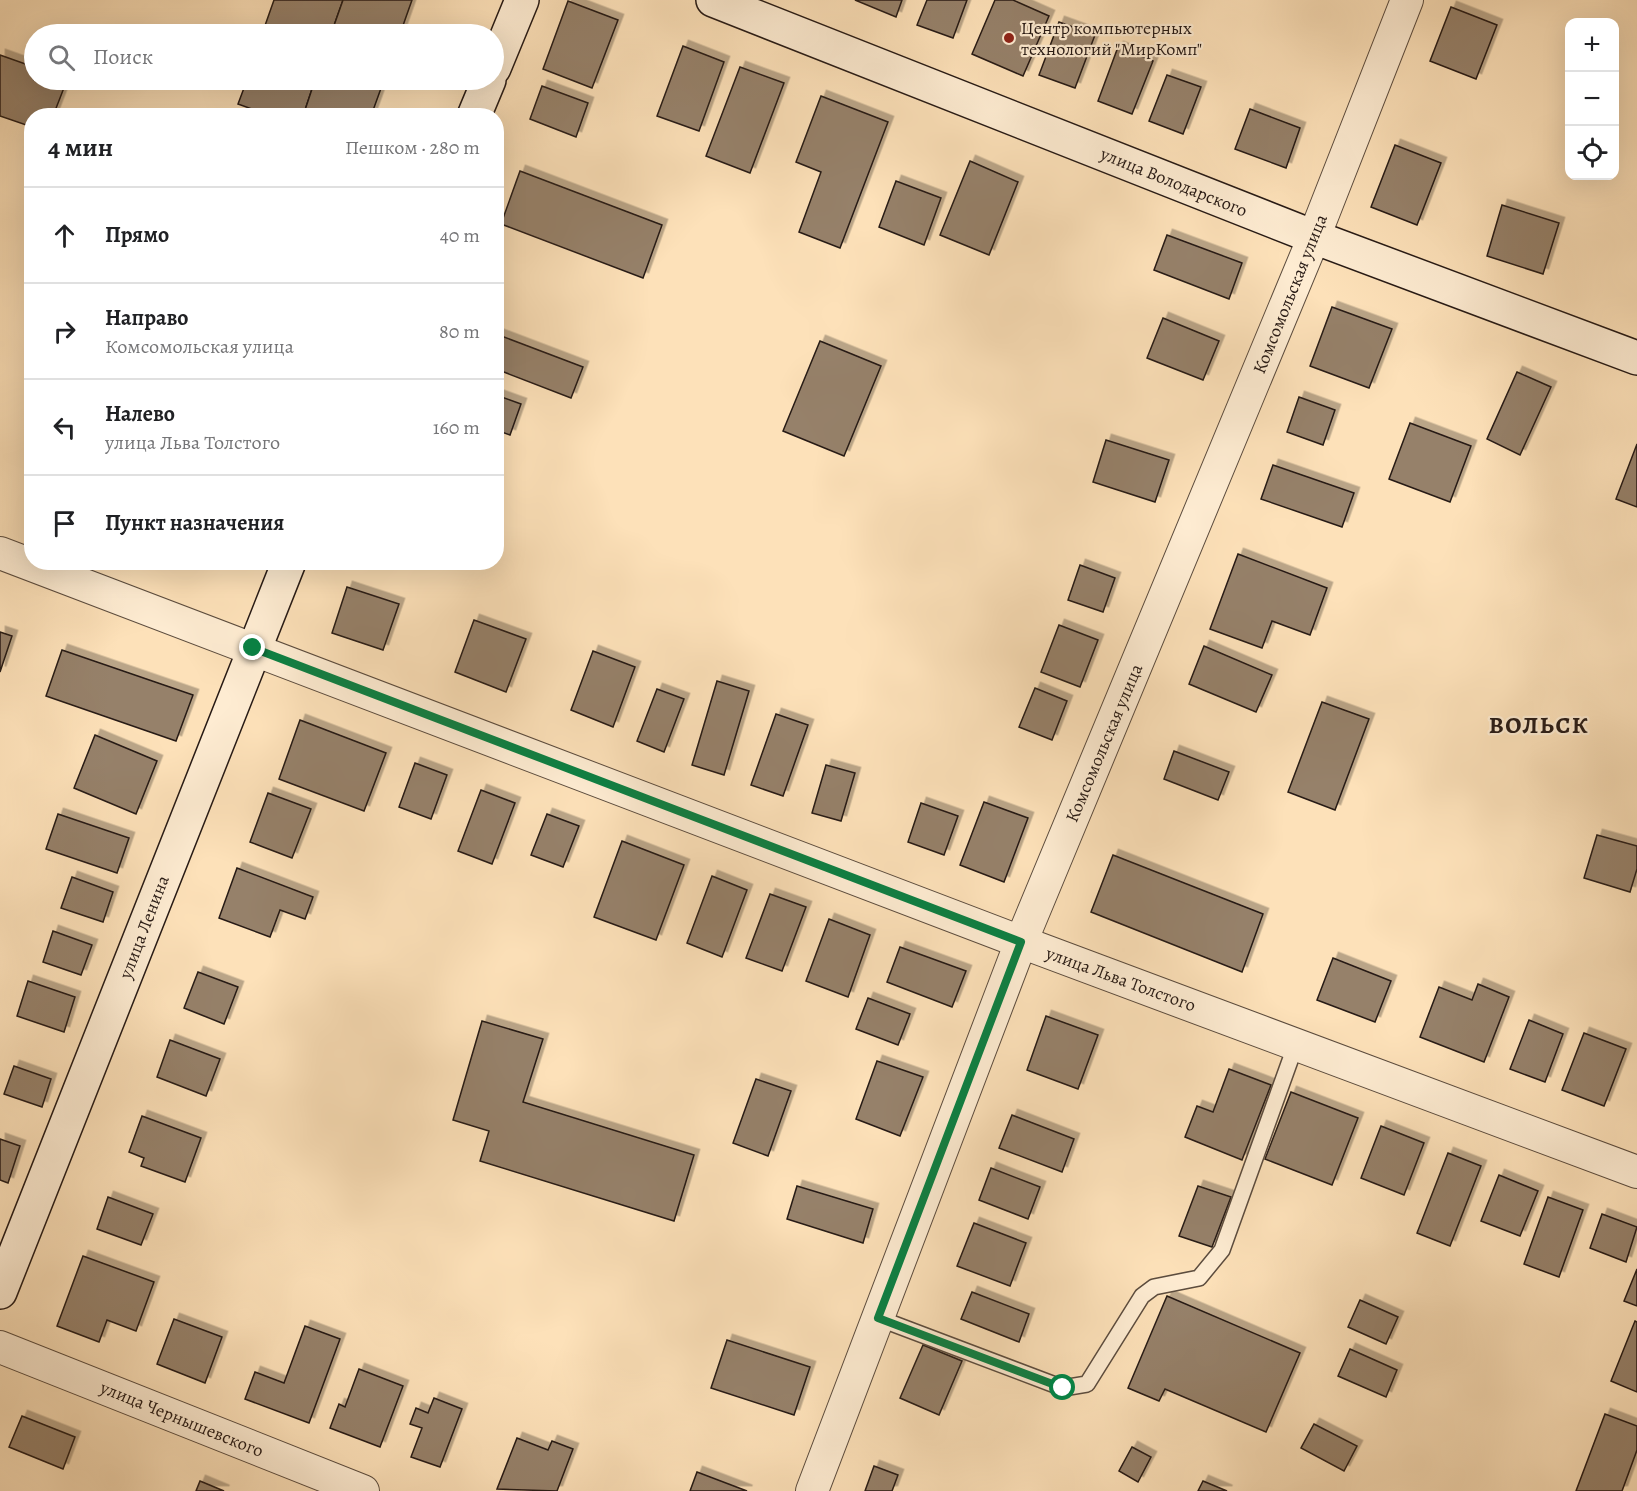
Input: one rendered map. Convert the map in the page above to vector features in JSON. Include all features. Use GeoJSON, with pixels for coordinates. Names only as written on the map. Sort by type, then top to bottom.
{"type":"FeatureCollection","features":[{"type":"Feature","properties":{"kind":"street"},"geometry":{"type":"LineString","coordinates":[[504,44],[522,0]]}},
{"type":"Feature","properties":{"kind":"street","name":"улица Володарского"},"geometry":{"type":"LineString","coordinates":[[713,0],[1314,237],[1637,358]]}},
{"type":"Feature","properties":{"kind":"street","name":"Комсомольская улица"},"geometry":{"type":"LineString","coordinates":[[812,1491],[1021,942],[1314,237],[1407,0]]}},
{"type":"Feature","properties":{"kind":"street"},"geometry":{"type":"LineString","coordinates":[[477,108],[485,90]]}},
{"type":"Feature","properties":{"kind":"street","name":"улица Льва Толстого"},"geometry":{"type":"LineString","coordinates":[[0,553],[24,562]]}},
{"type":"Feature","properties":{"kind":"street","name":"улица Льва Толстого"},"geometry":{"type":"LineString","coordinates":[[45,570],[1021,942],[1637,1172]]}},
{"type":"Feature","properties":{"kind":"street","name":"улица Ленина"},"geometry":{"type":"LineString","coordinates":[[0,1292],[286,570]]}},
{"type":"Feature","properties":{"kind":"street","name":"улица Чернышевского"},"geometry":{"type":"LineString","coordinates":[[0,1347],[363,1491]]}},
{"type":"Feature","properties":{"kind":"lane"},"geometry":{"type":"LineString","coordinates":[[878,1318],[1063,1388],[1087,1384],[1142,1296],[1154,1287],[1199,1278],[1222,1250],[1296,1044]]}},
{"type":"Feature","properties":{"kind":"building"},"geometry":{"type":"Polygon","coordinates":[[[274,0],[343,0],[335,24],[266,24],[274,0]]]}},
{"type":"Feature","properties":{"kind":"building"},"geometry":{"type":"Polygon","coordinates":[[[343,0],[412,0],[404,24],[335,24],[343,0]]]}},
{"type":"Feature","properties":{"kind":"building"},"geometry":{"type":"Polygon","coordinates":[[[855,0],[902,0],[896,17],[855,0]]]}},
{"type":"Feature","properties":{"kind":"building"},"geometry":{"type":"Polygon","coordinates":[[[927,0],[967,0],[953,38],[917,25],[927,0]]]}},
{"type":"Feature","properties":{"kind":"building"},"geometry":{"type":"Polygon","coordinates":[[[995,0],[1013,0],[1049,16],[1023,76],[972,54],[995,0]]]}},
{"type":"Feature","properties":{"kind":"building"},"geometry":{"type":"Polygon","coordinates":[[[568,1],[618,20],[592,88],[543,69],[568,1]]]}},
{"type":"Feature","properties":{"kind":"building"},"geometry":{"type":"Polygon","coordinates":[[[1451,7],[1497,25],[1476,79],[1430,61],[1451,7]]]}},
{"type":"Feature","properties":{"kind":"building"},"geometry":{"type":"Polygon","coordinates":[[[1059,22],[1095,35],[1075,88],[1039,75],[1059,22]]]}},
{"type":"Feature","properties":{"kind":"building"},"geometry":{"type":"Polygon","coordinates":[[[683,46],[724,62],[699,131],[657,116],[683,46]]]}},
{"type":"Feature","properties":{"kind":"building"},"geometry":{"type":"Polygon","coordinates":[[[1118,47],[1153,61],[1132,114],[1098,101],[1118,47]]]}},
{"type":"Feature","properties":{"kind":"building"},"geometry":{"type":"Polygon","coordinates":[[[0,55],[24,63],[24,90],[63,90],[56,108],[24,108],[24,124],[0,116],[0,55]]]}},
{"type":"Feature","properties":{"kind":"building"},"geometry":{"type":"Polygon","coordinates":[[[740,67],[784,83],[750,173],[706,156],[740,67]]]}},
{"type":"Feature","properties":{"kind":"building"},"geometry":{"type":"Polygon","coordinates":[[[1167,75],[1201,87],[1183,134],[1149,121],[1167,75]]]}},
{"type":"Feature","properties":{"kind":"building"},"geometry":{"type":"Polygon","coordinates":[[[542,86],[588,103],[576,137],[530,119],[542,86]]]}},
{"type":"Feature","properties":{"kind":"building"},"geometry":{"type":"Polygon","coordinates":[[[243,90],[312,90],[306,108],[249,108],[238,104],[243,90]]]}},
{"type":"Feature","properties":{"kind":"building"},"geometry":{"type":"Polygon","coordinates":[[[312,90],[380,90],[374,108],[306,108],[312,90]]]}},
{"type":"Feature","properties":{"kind":"building"},"geometry":{"type":"Polygon","coordinates":[[[821,96],[888,122],[840,248],[799,232],[821,172],[796,162],[821,96]]]}},
{"type":"Feature","properties":{"kind":"building"},"geometry":{"type":"Polygon","coordinates":[[[1250,109],[1300,128],[1286,168],[1235,149],[1250,109]]]}},
{"type":"Feature","properties":{"kind":"building"},"geometry":{"type":"Polygon","coordinates":[[[1395,145],[1441,163],[1417,225],[1371,207],[1395,145]]]}},
{"type":"Feature","properties":{"kind":"building"},"geometry":{"type":"Polygon","coordinates":[[[970,161],[1018,182],[989,255],[940,235],[970,161]]]}},
{"type":"Feature","properties":{"kind":"building"},"geometry":{"type":"Polygon","coordinates":[[[520,171],[662,225],[643,278],[504,225],[504,216],[520,171]]]}},
{"type":"Feature","properties":{"kind":"building"},"geometry":{"type":"Polygon","coordinates":[[[896,181],[941,198],[924,245],[879,227],[896,181]]]}},
{"type":"Feature","properties":{"kind":"building"},"geometry":{"type":"Polygon","coordinates":[[[1502,205],[1559,223],[1543,274],[1487,256],[1502,205]]]}},
{"type":"Feature","properties":{"kind":"building"},"geometry":{"type":"Polygon","coordinates":[[[1167,235],[1242,263],[1229,299],[1154,270],[1167,235]]]}},
{"type":"Feature","properties":{"kind":"building"},"geometry":{"type":"Polygon","coordinates":[[[1332,307],[1392,329],[1369,388],[1310,366],[1332,307]]]}},
{"type":"Feature","properties":{"kind":"building"},"geometry":{"type":"Polygon","coordinates":[[[1163,318],[1219,341],[1203,380],[1147,358],[1163,318]]]}},
{"type":"Feature","properties":{"kind":"building"},"geometry":{"type":"Polygon","coordinates":[[[504,337],[583,367],[571,398],[504,372],[504,337]]]}},
{"type":"Feature","properties":{"kind":"building"},"geometry":{"type":"Polygon","coordinates":[[[820,341],[881,366],[844,456],[783,431],[820,341]]]}},
{"type":"Feature","properties":{"kind":"building"},"geometry":{"type":"Polygon","coordinates":[[[1517,372],[1551,387],[1520,455],[1487,439],[1517,372]]]}},
{"type":"Feature","properties":{"kind":"building"},"geometry":{"type":"Polygon","coordinates":[[[1299,397],[1335,410],[1323,445],[1287,432],[1299,397]]]}},
{"type":"Feature","properties":{"kind":"building"},"geometry":{"type":"Polygon","coordinates":[[[504,398],[521,404],[510,435],[504,433],[504,398]]]}},
{"type":"Feature","properties":{"kind":"building"},"geometry":{"type":"Polygon","coordinates":[[[1410,423],[1471,446],[1450,502],[1389,479],[1410,423]]]}},
{"type":"Feature","properties":{"kind":"building"},"geometry":{"type":"Polygon","coordinates":[[[1106,440],[1169,460],[1155,502],[1093,482],[1106,440]]]}},
{"type":"Feature","properties":{"kind":"building"},"geometry":{"type":"Polygon","coordinates":[[[1637,444],[1637,507],[1616,499],[1637,444]]]}},
{"type":"Feature","properties":{"kind":"building"},"geometry":{"type":"Polygon","coordinates":[[[1273,465],[1354,493],[1342,527],[1261,499],[1273,465]]]}},
{"type":"Feature","properties":{"kind":"building"},"geometry":{"type":"Polygon","coordinates":[[[1238,554],[1327,588],[1310,635],[1272,621],[1262,648],[1210,629],[1238,554]]]}},
{"type":"Feature","properties":{"kind":"building"},"geometry":{"type":"Polygon","coordinates":[[[1080,565],[1115,578],[1103,612],[1068,600],[1080,565]]]}},
{"type":"Feature","properties":{"kind":"building"},"geometry":{"type":"Polygon","coordinates":[[[347,587],[399,604],[383,650],[332,633],[347,587]]]}},
{"type":"Feature","properties":{"kind":"building"},"geometry":{"type":"Polygon","coordinates":[[[474,620],[526,639],[506,692],[455,672],[474,620]]]}},
{"type":"Feature","properties":{"kind":"building"},"geometry":{"type":"Polygon","coordinates":[[[1059,625],[1098,640],[1080,687],[1041,672],[1059,625]]]}},
{"type":"Feature","properties":{"kind":"building"},"geometry":{"type":"Polygon","coordinates":[[[0,632],[12,636],[0,672],[0,632]]]}},
{"type":"Feature","properties":{"kind":"building"},"geometry":{"type":"Polygon","coordinates":[[[1204,646],[1272,675],[1256,712],[1189,684],[1204,646]]]}},
{"type":"Feature","properties":{"kind":"building"},"geometry":{"type":"Polygon","coordinates":[[[62,650],[193,695],[176,741],[46,696],[62,650]]]}},
{"type":"Feature","properties":{"kind":"building"},"geometry":{"type":"Polygon","coordinates":[[[593,651],[635,667],[613,727],[571,710],[593,651]]]}},
{"type":"Feature","properties":{"kind":"building"},"geometry":{"type":"Polygon","coordinates":[[[717,681],[749,691],[724,775],[692,765],[717,681]]]}},
{"type":"Feature","properties":{"kind":"building"},"geometry":{"type":"Polygon","coordinates":[[[1035,688],[1067,701],[1052,740],[1019,727],[1035,688]]]}},
{"type":"Feature","properties":{"kind":"building"},"geometry":{"type":"Polygon","coordinates":[[[657,689],[684,699],[664,752],[637,741],[657,689]]]}},
{"type":"Feature","properties":{"kind":"building"},"geometry":{"type":"Polygon","coordinates":[[[1322,702],[1369,719],[1335,810],[1288,792],[1322,702]]]}},
{"type":"Feature","properties":{"kind":"building"},"geometry":{"type":"Polygon","coordinates":[[[776,714],[808,725],[783,796],[751,785],[776,714]]]}},
{"type":"Feature","properties":{"kind":"building"},"geometry":{"type":"Polygon","coordinates":[[[300,720],[386,753],[364,811],[279,779],[300,720]]]}},
{"type":"Feature","properties":{"kind":"building"},"geometry":{"type":"Polygon","coordinates":[[[95,735],[157,761],[136,814],[74,788],[95,735]]]}},
{"type":"Feature","properties":{"kind":"building"},"geometry":{"type":"Polygon","coordinates":[[[1174,751],[1229,772],[1218,800],[1164,779],[1174,751]]]}},
{"type":"Feature","properties":{"kind":"building"},"geometry":{"type":"Polygon","coordinates":[[[415,763],[447,775],[431,819],[399,807],[415,763]]]}},
{"type":"Feature","properties":{"kind":"building"},"geometry":{"type":"Polygon","coordinates":[[[826,765],[855,773],[841,821],[812,813],[826,765]]]}},
{"type":"Feature","properties":{"kind":"building"},"geometry":{"type":"Polygon","coordinates":[[[481,790],[515,803],[492,864],[458,851],[481,790]]]}},
{"type":"Feature","properties":{"kind":"building"},"geometry":{"type":"Polygon","coordinates":[[[268,793],[311,809],[292,858],[250,842],[268,793]]]}},
{"type":"Feature","properties":{"kind":"building"},"geometry":{"type":"Polygon","coordinates":[[[984,802],[1028,818],[1004,882],[960,865],[984,802]]]}},
{"type":"Feature","properties":{"kind":"building"},"geometry":{"type":"Polygon","coordinates":[[[921,803],[958,816],[944,855],[908,842],[921,803]]]}},
{"type":"Feature","properties":{"kind":"building"},"geometry":{"type":"Polygon","coordinates":[[[58,814],[129,838],[117,873],[46,849],[58,814]]]}},
{"type":"Feature","properties":{"kind":"building"},"geometry":{"type":"Polygon","coordinates":[[[547,814],[579,826],[563,867],[531,855],[547,814]]]}},
{"type":"Feature","properties":{"kind":"building"},"geometry":{"type":"Polygon","coordinates":[[[1597,835],[1637,846],[1637,869],[1630,892],[1584,878],[1597,835]]]}},
{"type":"Feature","properties":{"kind":"building"},"geometry":{"type":"Polygon","coordinates":[[[622,841],[684,865],[656,940],[594,917],[622,841]]]}},
{"type":"Feature","properties":{"kind":"building"},"geometry":{"type":"Polygon","coordinates":[[[1113,855],[1263,914],[1242,972],[1091,912],[1113,855]]]}},
{"type":"Feature","properties":{"kind":"building"},"geometry":{"type":"Polygon","coordinates":[[[237,868],[313,897],[305,919],[280,910],[270,937],[219,918],[237,868]]]}},
{"type":"Feature","properties":{"kind":"building"},"geometry":{"type":"Polygon","coordinates":[[[712,876],[747,890],[722,957],[687,943],[712,876]]]}},
{"type":"Feature","properties":{"kind":"building"},"geometry":{"type":"Polygon","coordinates":[[[72,877],[113,892],[103,922],[61,908],[72,877]]]}},
{"type":"Feature","properties":{"kind":"building"},"geometry":{"type":"Polygon","coordinates":[[[770,894],[806,907],[782,971],[746,958],[770,894]]]}},
{"type":"Feature","properties":{"kind":"building"},"geometry":{"type":"Polygon","coordinates":[[[829,919],[870,935],[848,997],[806,981],[829,919]]]}},
{"type":"Feature","properties":{"kind":"building"},"geometry":{"type":"Polygon","coordinates":[[[53,931],[92,945],[81,975],[43,962],[53,931]]]}},
{"type":"Feature","properties":{"kind":"building"},"geometry":{"type":"Polygon","coordinates":[[[900,947],[966,971],[952,1007],[887,982],[900,947]]]}},
{"type":"Feature","properties":{"kind":"building"},"geometry":{"type":"Polygon","coordinates":[[[1333,958],[1391,981],[1375,1022],[1317,1000],[1333,958]]]}},
{"type":"Feature","properties":{"kind":"building"},"geometry":{"type":"Polygon","coordinates":[[[198,972],[238,987],[224,1024],[184,1008],[198,972]]]}},
{"type":"Feature","properties":{"kind":"building"},"geometry":{"type":"Polygon","coordinates":[[[28,981],[75,997],[64,1032],[17,1016],[28,981]]]}},
{"type":"Feature","properties":{"kind":"building"},"geometry":{"type":"Polygon","coordinates":[[[1478,984],[1509,997],[1484,1062],[1420,1037],[1439,987],[1472,1000],[1478,984]]]}},
{"type":"Feature","properties":{"kind":"building"},"geometry":{"type":"Polygon","coordinates":[[[868,998],[910,1014],[898,1045],[856,1029],[868,998]]]}},
{"type":"Feature","properties":{"kind":"building"},"geometry":{"type":"Polygon","coordinates":[[[1046,1016],[1098,1035],[1078,1089],[1027,1070],[1046,1016]]]}},
{"type":"Feature","properties":{"kind":"building"},"geometry":{"type":"Polygon","coordinates":[[[1529,1020],[1563,1034],[1545,1082],[1510,1069],[1529,1020]]]}},
{"type":"Feature","properties":{"kind":"building"},"geometry":{"type":"Polygon","coordinates":[[[482,1021],[543,1039],[523,1102],[694,1155],[674,1221],[480,1161],[489,1131],[453,1120],[482,1021]]]}},
{"type":"Feature","properties":{"kind":"building"},"geometry":{"type":"Polygon","coordinates":[[[1584,1033],[1626,1049],[1604,1106],[1562,1090],[1584,1033]]]}},
{"type":"Feature","properties":{"kind":"building"},"geometry":{"type":"Polygon","coordinates":[[[170,1040],[220,1059],[206,1096],[157,1077],[170,1040]]]}},
{"type":"Feature","properties":{"kind":"building"},"geometry":{"type":"Polygon","coordinates":[[[877,1061],[923,1077],[900,1136],[856,1119],[877,1061]]]}},
{"type":"Feature","properties":{"kind":"building"},"geometry":{"type":"Polygon","coordinates":[[[14,1066],[51,1079],[42,1107],[4,1094],[14,1066]]]}},
{"type":"Feature","properties":{"kind":"building"},"geometry":{"type":"Polygon","coordinates":[[[1229,1069],[1271,1085],[1242,1160],[1185,1137],[1197,1106],[1213,1112],[1229,1069]]]}},
{"type":"Feature","properties":{"kind":"building"},"geometry":{"type":"Polygon","coordinates":[[[756,1079],[791,1091],[768,1156],[733,1143],[756,1079]]]}},
{"type":"Feature","properties":{"kind":"building"},"geometry":{"type":"Polygon","coordinates":[[[1291,1092],[1358,1118],[1332,1185],[1265,1159],[1291,1092]]]}},
{"type":"Feature","properties":{"kind":"building"},"geometry":{"type":"Polygon","coordinates":[[[1012,1115],[1074,1139],[1062,1172],[999,1148],[1012,1115]]]}},
{"type":"Feature","properties":{"kind":"building"},"geometry":{"type":"Polygon","coordinates":[[[142,1116],[201,1138],[185,1182],[141,1166],[144,1158],[129,1152],[142,1116]]]}},
{"type":"Feature","properties":{"kind":"building"},"geometry":{"type":"Polygon","coordinates":[[[1381,1126],[1424,1143],[1404,1195],[1361,1178],[1381,1126]]]}},
{"type":"Feature","properties":{"kind":"building"},"geometry":{"type":"Polygon","coordinates":[[[0,1139],[20,1146],[8,1183],[0,1180],[0,1139]]]}},
{"type":"Feature","properties":{"kind":"building"},"geometry":{"type":"Polygon","coordinates":[[[1448,1153],[1481,1166],[1450,1246],[1417,1233],[1448,1153]]]}},
{"type":"Feature","properties":{"kind":"building"},"geometry":{"type":"Polygon","coordinates":[[[991,1168],[1040,1187],[1028,1219],[979,1200],[991,1168]]]}},
{"type":"Feature","properties":{"kind":"building"},"geometry":{"type":"Polygon","coordinates":[[[1499,1175],[1538,1191],[1520,1236],[1481,1221],[1499,1175]]]}},
{"type":"Feature","properties":{"kind":"building"},"geometry":{"type":"Polygon","coordinates":[[[797,1186],[873,1209],[863,1243],[787,1219],[797,1186]]]}},
{"type":"Feature","properties":{"kind":"building"},"geometry":{"type":"Polygon","coordinates":[[[1198,1186],[1231,1197],[1212,1247],[1179,1236],[1198,1186]]]}},
{"type":"Feature","properties":{"kind":"building"},"geometry":{"type":"Polygon","coordinates":[[[108,1197],[153,1214],[141,1245],[97,1229],[108,1197]]]}},
{"type":"Feature","properties":{"kind":"building"},"geometry":{"type":"Polygon","coordinates":[[[1548,1197],[1583,1210],[1559,1277],[1524,1264],[1548,1197]]]}},
{"type":"Feature","properties":{"kind":"building"},"geometry":{"type":"Polygon","coordinates":[[[1602,1214],[1637,1227],[1626,1262],[1590,1248],[1602,1214]]]}},
{"type":"Feature","properties":{"kind":"building"},"geometry":{"type":"Polygon","coordinates":[[[974,1223],[1026,1243],[1010,1286],[957,1266],[974,1223]]]}},
{"type":"Feature","properties":{"kind":"building"},"geometry":{"type":"Polygon","coordinates":[[[83,1256],[154,1282],[136,1331],[107,1320],[99,1342],[57,1326],[83,1256]]]}},
{"type":"Feature","properties":{"kind":"building"},"geometry":{"type":"Polygon","coordinates":[[[1637,1269],[1637,1306],[1624,1301],[1637,1269]]]}},
{"type":"Feature","properties":{"kind":"building"},"geometry":{"type":"Polygon","coordinates":[[[972,1292],[1029,1314],[1019,1342],[961,1319],[972,1292]]]}},
{"type":"Feature","properties":{"kind":"building"},"geometry":{"type":"Polygon","coordinates":[[[1167,1296],[1300,1353],[1266,1432],[1165,1389],[1159,1401],[1128,1388],[1167,1296]]]}},
{"type":"Feature","properties":{"kind":"building"},"geometry":{"type":"Polygon","coordinates":[[[1360,1300],[1398,1317],[1386,1344],[1348,1327],[1360,1300]]]}},
{"type":"Feature","properties":{"kind":"building"},"geometry":{"type":"Polygon","coordinates":[[[174,1319],[222,1337],[205,1383],[157,1364],[174,1319]]]}},
{"type":"Feature","properties":{"kind":"building"},"geometry":{"type":"Polygon","coordinates":[[[1635,1321],[1637,1322],[1637,1392],[1611,1381],[1635,1321]]]}},
{"type":"Feature","properties":{"kind":"building"},"geometry":{"type":"Polygon","coordinates":[[[305,1326],[340,1339],[309,1423],[245,1399],[255,1372],[284,1383],[305,1326]]]}},
{"type":"Feature","properties":{"kind":"building"},"geometry":{"type":"Polygon","coordinates":[[[727,1340],[810,1367],[794,1415],[711,1388],[727,1340]]]}},
{"type":"Feature","properties":{"kind":"building"},"geometry":{"type":"Polygon","coordinates":[[[923,1345],[962,1361],[939,1415],[900,1398],[923,1345]]]}},
{"type":"Feature","properties":{"kind":"building"},"geometry":{"type":"Polygon","coordinates":[[[1350,1349],[1397,1370],[1386,1397],[1338,1376],[1350,1349]]]}},
{"type":"Feature","properties":{"kind":"building"},"geometry":{"type":"Polygon","coordinates":[[[359,1369],[403,1386],[380,1447],[330,1428],[339,1404],[345,1407],[359,1369]]]}},
{"type":"Feature","properties":{"kind":"building"},"geometry":{"type":"Polygon","coordinates":[[[434,1398],[462,1409],[440,1467],[411,1457],[422,1428],[410,1424],[416,1408],[428,1413],[434,1398]]]}},
{"type":"Feature","properties":{"kind":"building"},"geometry":{"type":"Polygon","coordinates":[[[1605,1414],[1637,1426],[1637,1450],[1622,1491],[1576,1491],[1605,1414]]]}},
{"type":"Feature","properties":{"kind":"building"},"geometry":{"type":"Polygon","coordinates":[[[22,1416],[75,1437],[63,1469],[9,1447],[22,1416]]]}},
{"type":"Feature","properties":{"kind":"building"},"geometry":{"type":"Polygon","coordinates":[[[1314,1424],[1357,1446],[1344,1471],[1301,1448],[1314,1424]]]}},
{"type":"Feature","properties":{"kind":"building"},"geometry":{"type":"Polygon","coordinates":[[[517,1438],[548,1450],[552,1441],[573,1449],[557,1491],[497,1489],[517,1438]]]}},
{"type":"Feature","properties":{"kind":"building"},"geometry":{"type":"Polygon","coordinates":[[[1132,1447],[1151,1457],[1138,1482],[1119,1471],[1132,1447]]]}},
{"type":"Feature","properties":{"kind":"building"},"geometry":{"type":"Polygon","coordinates":[[[874,1466],[898,1475],[892,1491],[865,1491],[874,1466]]]}},
{"type":"Feature","properties":{"kind":"building"},"geometry":{"type":"Polygon","coordinates":[[[697,1472],[747,1491],[690,1491],[697,1472]]]}},
{"type":"Feature","properties":{"kind":"building"},"geometry":{"type":"Polygon","coordinates":[[[200,1481],[224,1491],[196,1491],[200,1481]]]}},
{"type":"Feature","properties":{"kind":"building"},"geometry":{"type":"Polygon","coordinates":[[[1203,1481],[1227,1491],[1198,1491],[1203,1481]]]}},
{"type":"Feature","properties":{"kind":"place","name":"Центр компьютерных технологий \"МирКомп\""},"geometry":{"type":"Point","coordinates":[1009,38]}},
{"type":"Feature","properties":{"kind":"district","name":"ВОЛЬСК"},"geometry":{"type":"Point","coordinates":[1539,725]}},
{"type":"Feature","properties":{"kind":"route"},"geometry":{"type":"LineString","coordinates":[[253,648],[1021,942],[878,1318],[1063,1388]]}}]}
